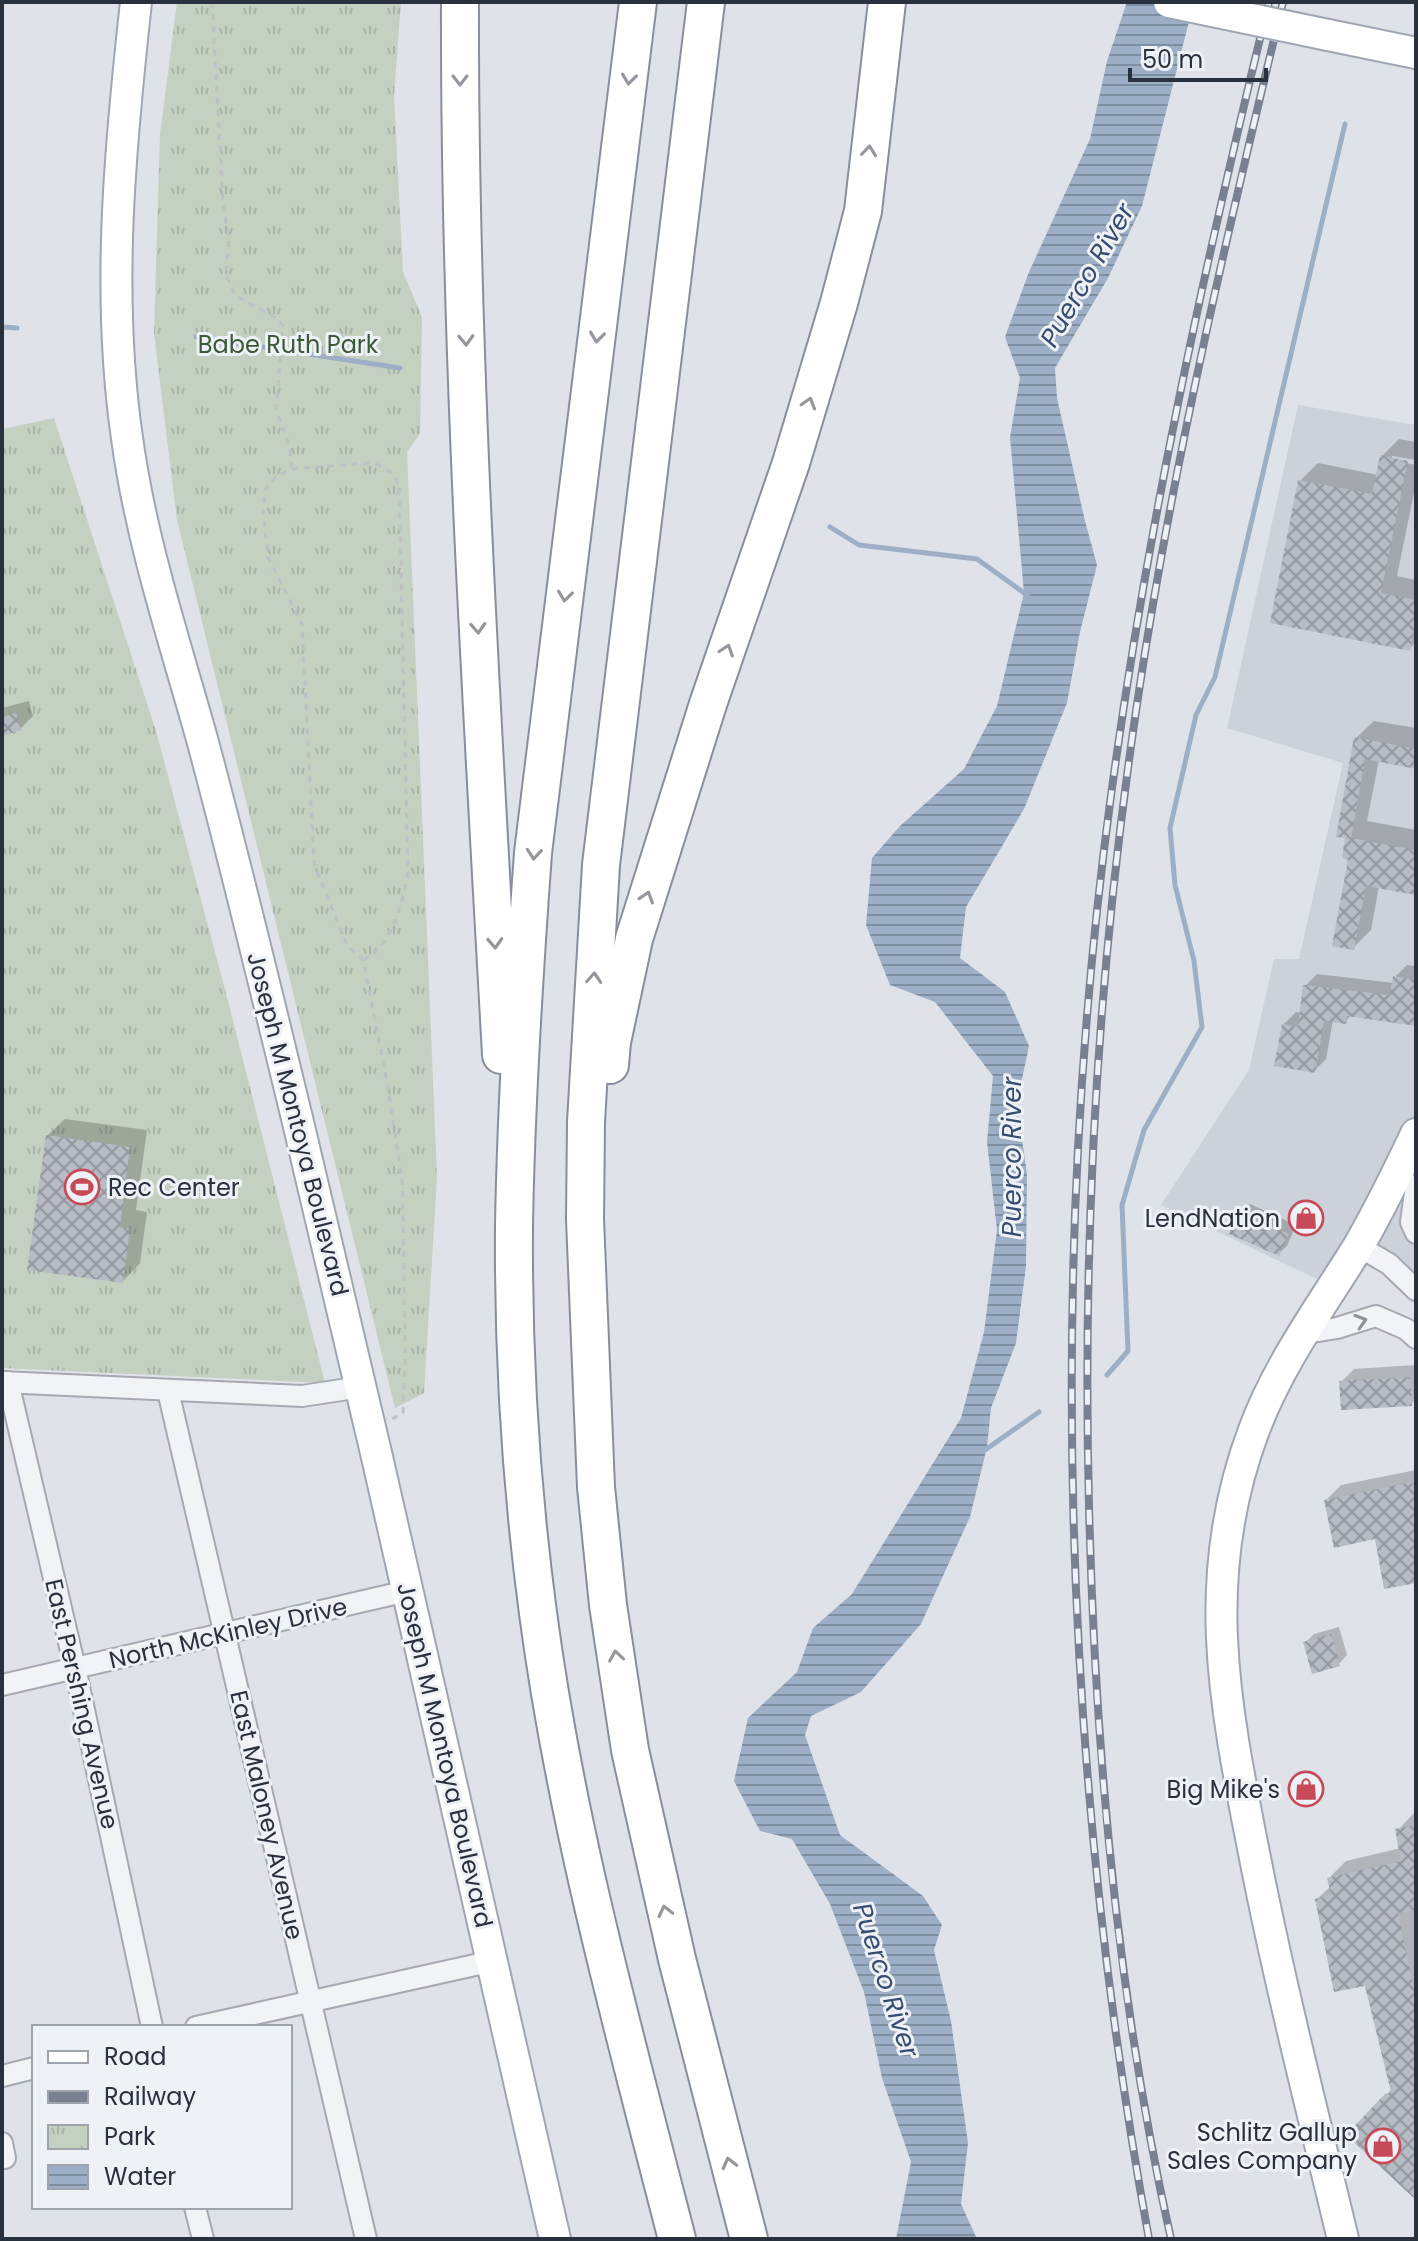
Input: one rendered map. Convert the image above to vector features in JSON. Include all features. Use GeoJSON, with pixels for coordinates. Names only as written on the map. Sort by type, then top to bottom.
{"type":"FeatureCollection","features":[{"type":"Feature","properties":{"kind":"highway"},"geometry":{"type":"LineString","coordinates":[[460,2],[471,487],[519,1403],[538,1612],[556,1734],[585,1878],[677,2239]]}},
{"type":"Feature","properties":{"kind":"highway"},"geometry":{"type":"LineString","coordinates":[[519,1403],[514,1227],[533,853],[638,2]]}},
{"type":"Feature","properties":{"kind":"highway"},"geometry":{"type":"LineString","coordinates":[[706,2],[601,865],[586,1122],[585,1219],[596,1487],[608,1605],[630,1750],[677,1959],[749,2239]]}},
{"type":"Feature","properties":{"kind":"highway"},"geometry":{"type":"LineString","coordinates":[[589,1362],[612,1042],[634,939],[708,704],[791,463],[839,303],[863,211],[887,2]]}},
{"type":"Feature","properties":{"kind":"highway"},"geometry":{"type":"LineString","coordinates":[[878,71],[892,17],[903,2]]}},
{"type":"Feature","properties":{"kind":"main road","name":"Joseph M Montoya Boulevard"},"geometry":{"type":"LineString","coordinates":[[136,2],[123,119],[115,273],[118,354],[126,437],[160,596],[234,859],[361,1387],[555,2239]]}},
{"type":"Feature","properties":{"kind":"main road"},"geometry":{"type":"LineString","coordinates":[[1169,2],[1416,53]]}},
{"type":"Feature","properties":{"kind":"main road"},"geometry":{"type":"LineString","coordinates":[[1343,2239],[1275,1961],[1235,1757],[1221,1662],[1220,1610],[1232,1497],[1254,1428],[1301,1334],[1358,1246],[1416,1134]]}},
{"type":"Feature","properties":{"kind":"street"},"geometry":{"type":"LineString","coordinates":[[1416,1185],[1411,1222],[1416,1233]]}},
{"type":"Feature","properties":{"kind":"street"},"geometry":{"type":"LineString","coordinates":[[1358,1246],[1389,1264],[1416,1290]]}},
{"type":"Feature","properties":{"kind":"street"},"geometry":{"type":"LineString","coordinates":[[1301,1334],[1337,1328],[1376,1316],[1406,1329],[1416,1338]]}},
{"type":"Feature","properties":{"kind":"street"},"geometry":{"type":"LineString","coordinates":[[5,1382],[302,1396],[361,1387]]}},
{"type":"Feature","properties":{"kind":"street","name":"East Pershing Avenue"},"geometry":{"type":"LineString","coordinates":[[5,1382],[75,1668],[152,2025]]}},
{"type":"Feature","properties":{"kind":"street","name":"East Maloney Avenue"},"geometry":{"type":"LineString","coordinates":[[168,1391],[366,2239]]}},
{"type":"Feature","properties":{"kind":"street","name":"North McKinley Drive"},"geometry":{"type":"LineString","coordinates":[[2,1685],[407,1591]]}},
{"type":"Feature","properties":{"kind":"street"},"geometry":{"type":"LineString","coordinates":[[205,2025],[493,1961]]}},
{"type":"Feature","properties":{"kind":"street"},"geometry":{"type":"LineString","coordinates":[[2,2076],[32,2068]]}},
{"type":"Feature","properties":{"kind":"street"},"geometry":{"type":"LineString","coordinates":[[196,2209],[203,2239]]}},
{"type":"Feature","properties":{"kind":"path"},"geometry":{"type":"LineString","coordinates":[[212,2],[223,204],[229,239],[226,275],[236,296],[278,319],[283,326],[276,409],[289,446],[292,469]]}},
{"type":"Feature","properties":{"kind":"path"},"geometry":{"type":"LineString","coordinates":[[363,960],[372,956],[382,945],[402,906],[408,873],[399,484],[382,465],[369,463],[292,469],[276,476],[265,490],[263,513],[268,557],[302,624],[314,864],[347,945],[363,960],[387,1082],[403,1188],[403,1413],[371,1432]]}},
{"type":"Feature","properties":{"kind":"shaded area"},"geometry":{"type":"Polygon","coordinates":[[[1298,405],[1416,425],[1416,1290],[1358,1246],[1332,1286],[1161,1205],[1249,1070],[1274,959],[1299,959],[1343,763],[1227,728],[1298,405]]]}},
{"type":"Feature","properties":{"kind":"green space","name":"Babe Ruth Park"},"geometry":{"type":"Polygon","coordinates":[[[177,2],[401,2],[394,96],[403,272],[422,317],[420,434],[407,452],[437,1177],[424,1393],[395,1408],[177,520],[154,333],[160,135],[177,2]]]}},
{"type":"Feature","properties":{"kind":"green space"},"geometry":{"type":"Polygon","coordinates":[[[54,418],[156,731],[325,1383],[2,1368],[2,429],[54,418]]]}},
{"type":"Feature","properties":{"kind":"water","name":"Puerco River"},"geometry":{"type":"Polygon","coordinates":[[[1127,2],[1194,2],[1142,206],[1108,278],[1055,368],[1057,398],[1097,565],[1067,703],[1024,809],[966,907],[960,958],[1005,992],[1029,1046],[1017,1103],[1027,1175],[1026,1266],[1016,1343],[991,1408],[987,1447],[970,1517],[921,1624],[861,1692],[811,1716],[805,1735],[840,1835],[923,1896],[942,1925],[934,1950],[951,2021],[968,2143],[961,2204],[977,2239],[896,2239],[911,2162],[882,2078],[864,1992],[830,1904],[792,1839],[760,1831],[734,1781],[748,1718],[797,1672],[813,1628],[852,1594],[961,1418],[984,1332],[997,1230],[987,1142],[993,1076],[935,1002],[890,985],[866,925],[872,858],[900,826],[964,769],[997,706],[1024,593],[1010,437],[1020,378],[1005,337],[1029,272],[1090,139],[1107,61],[1127,2]]]}},
{"type":"Feature","properties":{"kind":"building"},"geometry":{"type":"Polygon","coordinates":[[[1380,455],[1408,461],[1381,593],[1416,600],[1410,651],[1270,623],[1298,480],[1372,494],[1380,455]]]}},
{"type":"Feature","properties":{"kind":"building"},"geometry":{"type":"Polygon","coordinates":[[[16,713],[21,730],[2,736],[2,717],[16,713]]]}},
{"type":"Feature","properties":{"kind":"building"},"geometry":{"type":"Polygon","coordinates":[[[1354,737],[1416,749],[1416,769],[1365,759],[1351,838],[1416,850],[1416,895],[1366,886],[1354,950],[1332,946],[1348,860],[1342,858],[1345,838],[1336,837],[1354,737]]]}},
{"type":"Feature","properties":{"kind":"building"},"geometry":{"type":"Polygon","coordinates":[[[1393,976],[1416,980],[1416,1026],[1347,1016],[1346,1024],[1324,1021],[1315,1073],[1274,1066],[1282,1024],[1298,1027],[1303,985],[1390,995],[1393,976]]]}},
{"type":"Feature","properties":{"kind":"building","name":"Rec Center"},"geometry":{"type":"Polygon","coordinates":[[[46,1135],[130,1147],[120,1227],[130,1229],[123,1283],[27,1270],[46,1135]]]}},
{"type":"Feature","properties":{"kind":"building"},"geometry":{"type":"Polygon","coordinates":[[[1240,1211],[1289,1234],[1279,1256],[1229,1234],[1240,1211]]]}},
{"type":"Feature","properties":{"kind":"building"},"geometry":{"type":"Polygon","coordinates":[[[1410,1377],[1412,1406],[1341,1410],[1339,1381],[1410,1377]]]}},
{"type":"Feature","properties":{"kind":"building"},"geometry":{"type":"Polygon","coordinates":[[[1412,1482],[1416,1504],[1416,1583],[1384,1589],[1375,1539],[1334,1548],[1324,1500],[1412,1482]]]}},
{"type":"Feature","properties":{"kind":"building"},"geometry":{"type":"Polygon","coordinates":[[[1331,1634],[1340,1666],[1312,1674],[1303,1642],[1331,1634]]]}},
{"type":"Feature","properties":{"kind":"building"},"geometry":{"type":"Polygon","coordinates":[[[1416,1825],[1416,1910],[1398,1913],[1416,1999],[1416,2200],[1346,2135],[1385,2094],[1391,2092],[1365,1986],[1334,1992],[1315,1899],[1331,1895],[1327,1878],[1401,1861],[1395,1829],[1416,1825]]]}},
{"type":"Feature","properties":{"kind":"waterway"},"geometry":{"type":"LineString","coordinates":[[1107,1375],[1128,1351],[1122,1205],[1144,1130],[1202,1027],[1194,961],[1175,885],[1170,828],[1196,715],[1215,677],[1345,124]]}},
{"type":"Feature","properties":{"kind":"waterway"},"geometry":{"type":"LineString","coordinates":[[2,327],[17,328]]}},
{"type":"Feature","properties":{"kind":"waterway"},"geometry":{"type":"LineString","coordinates":[[196,337],[400,368]]}},
{"type":"Feature","properties":{"kind":"waterway"},"geometry":{"type":"LineString","coordinates":[[830,527],[859,545],[977,559],[1027,595]]}},
{"type":"Feature","properties":{"kind":"waterway"},"geometry":{"type":"LineString","coordinates":[[985,1450],[1039,1412]]}},
{"type":"Feature","properties":{"kind":"railway"},"geometry":{"type":"LineString","coordinates":[[1149,2239],[1120,2062],[1098,1884],[1082,1703],[1074,1522],[1072,1341],[1077,1161],[1090,981],[1110,803],[1141,601],[1200,301],[1269,2]]}},
{"type":"Feature","properties":{"kind":"railway"},"geometry":{"type":"LineString","coordinates":[[1171,2239],[1136,2058],[1103,1783],[1092,1598],[1087,1404],[1096,1098],[1113,894],[1153,604],[1204,345],[1283,2]]}},
{"type":"Feature","properties":{"kind":"place","name":"Rec Center"},"geometry":{"type":"Point","coordinates":[82,1187]}},
{"type":"Feature","properties":{"kind":"place","name":"LendNation"},"geometry":{"type":"Point","coordinates":[1306,1218]}},
{"type":"Feature","properties":{"kind":"place","name":"Big Mike's"},"geometry":{"type":"Point","coordinates":[1306,1789]}},
{"type":"Feature","properties":{"kind":"place","name":"Schlitz Gallup Sales Company"},"geometry":{"type":"Point","coordinates":[1383,2146]}}]}
